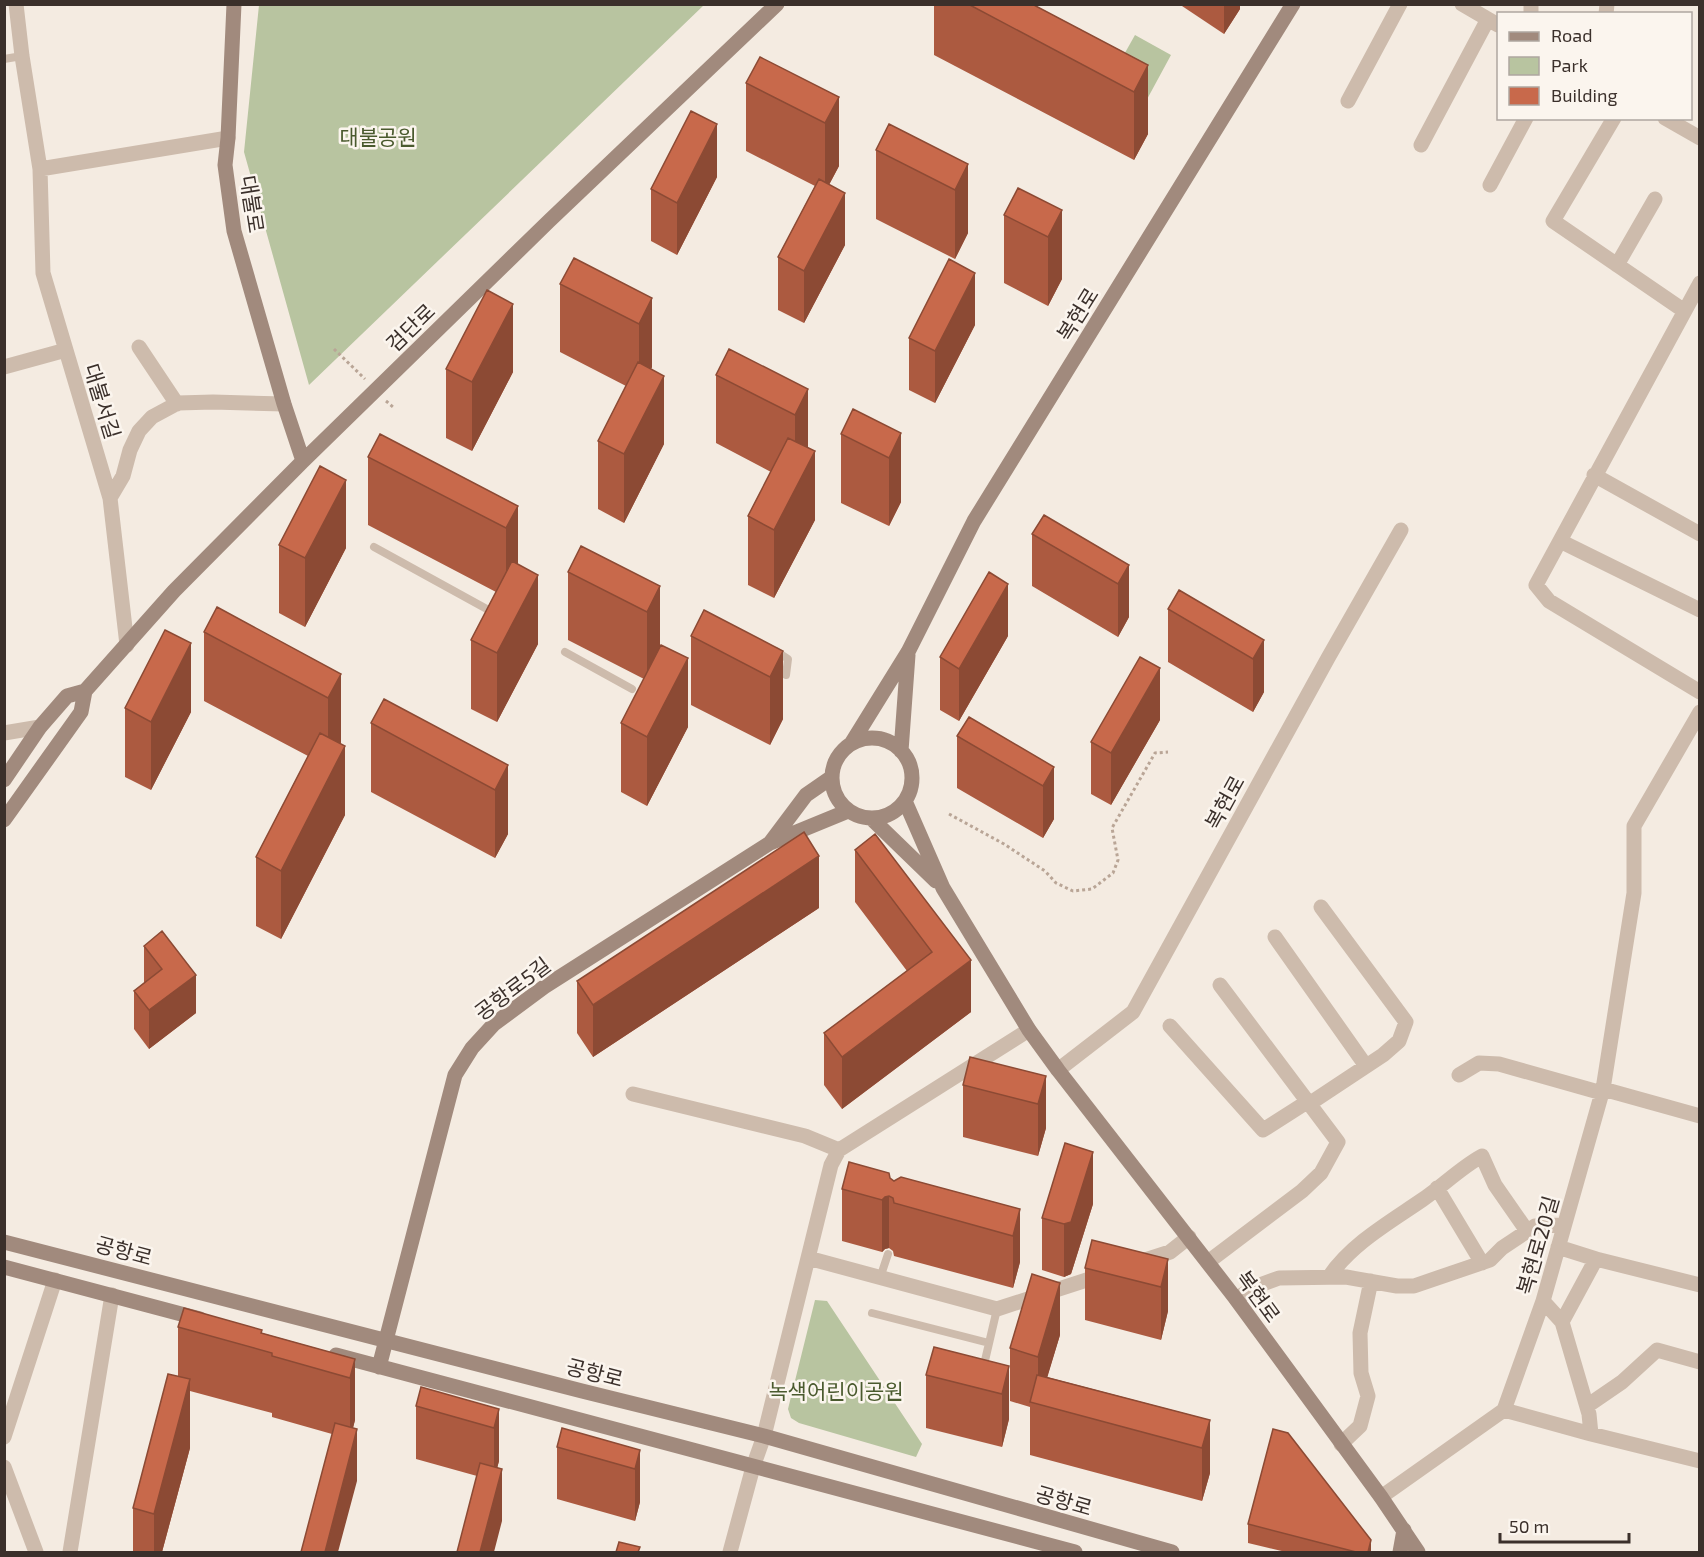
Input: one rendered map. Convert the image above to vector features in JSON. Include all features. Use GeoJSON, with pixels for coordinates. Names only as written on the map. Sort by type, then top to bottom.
{"type":"FeatureCollection","features":[{"type":"Feature","properties":{"kind":"main road","name":"대불로"},"geometry":{"type":"LineString","coordinates":[[234,4],[225,165],[234,231],[284,404],[303,461]]}},
{"type":"Feature","properties":{"kind":"main road","name":"검단로"},"geometry":{"type":"LineString","coordinates":[[4,820],[81,712],[85,691],[174,591],[303,461],[549,221],[777,4]]}},
{"type":"Feature","properties":{"kind":"main road","name":"복현로"},"geometry":{"type":"LineString","coordinates":[[851,744],[908,652],[974,522],[1293,4]]}},
{"type":"Feature","properties":{"kind":"main road"},"geometry":{"type":"LineString","coordinates":[[901,751],[908,652]]}},
{"type":"Feature","properties":{"kind":"main road","name":"검단로"},"geometry":{"type":"LineString","coordinates":[[4,780],[40,727],[67,696],[85,691]]}},
{"type":"Feature","properties":{"kind":"main road"},"geometry":{"type":"LineString","coordinates":[[864,739],[878,739],[891,743],[901,751],[909,763],[912,776],[911,789],[905,801],[896,810],[872,819],[848,810],[839,802],[833,790],[834,765],[841,753],[851,744],[864,739]]}},
{"type":"Feature","properties":{"kind":"main road"},"geometry":{"type":"LineString","coordinates":[[770,843],[806,795],[832,777]]}},
{"type":"Feature","properties":{"kind":"main road"},"geometry":{"type":"LineString","coordinates":[[905,801],[943,888]]}},
{"type":"Feature","properties":{"kind":"main road"},"geometry":{"type":"LineString","coordinates":[[770,843],[848,810]]}},
{"type":"Feature","properties":{"kind":"main road"},"geometry":{"type":"LineString","coordinates":[[872,819],[943,888]]}},
{"type":"Feature","properties":{"kind":"main road","name":"공항로5길"},"geometry":{"type":"LineString","coordinates":[[379,1367],[455,1075],[472,1048],[494,1024],[544,987],[770,843]]}},
{"type":"Feature","properties":{"kind":"main road","name":"복현로"},"geometry":{"type":"LineString","coordinates":[[943,888],[1029,1030],[1236,1299],[1382,1497],[1418,1552]]}},
{"type":"Feature","properties":{"kind":"main road","name":"공항로"},"geometry":{"type":"LineString","coordinates":[[4,1242],[765,1436],[1172,1552]]}},
{"type":"Feature","properties":{"kind":"main road"},"geometry":{"type":"LineString","coordinates":[[4,1267],[212,1322]]}},
{"type":"Feature","properties":{"kind":"main road"},"geometry":{"type":"LineString","coordinates":[[323,1352],[1069,1552]]}},
{"type":"Feature","properties":{"kind":"main road"},"geometry":{"type":"LineString","coordinates":[[1400,1552],[1404,1530]]}},
{"type":"Feature","properties":{"kind":"street","name":"대불서길"},"geometry":{"type":"LineString","coordinates":[[16,4],[40,169],[43,273],[110,498],[127,645]]}},
{"type":"Feature","properties":{"kind":"street"},"geometry":{"type":"LineString","coordinates":[[1348,101],[1400,4]]}},
{"type":"Feature","properties":{"kind":"street"},"geometry":{"type":"LineString","coordinates":[[1421,145],[1493,22],[1462,4]]}},
{"type":"Feature","properties":{"kind":"street"},"geometry":{"type":"LineString","coordinates":[[1490,185],[1525,120]]}},
{"type":"Feature","properties":{"kind":"street"},"geometry":{"type":"LineString","coordinates":[[1613,120],[1552,221],[1683,310]]}},
{"type":"Feature","properties":{"kind":"street"},"geometry":{"type":"LineString","coordinates":[[1668,120],[1700,138]]}},
{"type":"Feature","properties":{"kind":"street"},"geometry":{"type":"LineString","coordinates":[[40,169],[228,138]]}},
{"type":"Feature","properties":{"kind":"street"},"geometry":{"type":"LineString","coordinates":[[1617,266],[1654,199]]}},
{"type":"Feature","properties":{"kind":"street"},"geometry":{"type":"LineString","coordinates":[[1700,283],[1683,310],[1536,585],[1549,601],[1700,692]]}},
{"type":"Feature","properties":{"kind":"street"},"geometry":{"type":"LineString","coordinates":[[139,347],[177,404]]}},
{"type":"Feature","properties":{"kind":"street"},"geometry":{"type":"LineString","coordinates":[[4,367],[66,350]]}},
{"type":"Feature","properties":{"kind":"street"},"geometry":{"type":"LineString","coordinates":[[110,498],[123,476],[130,450],[139,432],[152,417],[177,404],[213,402],[284,404]]}},
{"type":"Feature","properties":{"kind":"street"},"geometry":{"type":"LineString","coordinates":[[1594,475],[1700,534]]}},
{"type":"Feature","properties":{"kind":"street","name":"복현로"},"geometry":{"type":"LineString","coordinates":[[1058,1070],[1133,1012],[1401,530]]}},
{"type":"Feature","properties":{"kind":"street"},"geometry":{"type":"LineString","coordinates":[[1560,541],[1700,610]]}},
{"type":"Feature","properties":{"kind":"street","name":"복현로20길"},"geometry":{"type":"LineString","coordinates":[[1504,1410],[1543,1301],[1602,1091],[1634,893],[1634,825],[1700,712]]}},
{"type":"Feature","properties":{"kind":"street"},"geometry":{"type":"LineString","coordinates":[[4,733],[40,727]]}},
{"type":"Feature","properties":{"kind":"street"},"geometry":{"type":"LineString","coordinates":[[1170,1026],[1263,1130],[1383,1055],[1399,1041],[1406,1022],[1322,907]]}},
{"type":"Feature","properties":{"kind":"street"},"geometry":{"type":"LineString","coordinates":[[1275,937],[1366,1066]]}},
{"type":"Feature","properties":{"kind":"street"},"geometry":{"type":"LineString","coordinates":[[1208,1262],[1302,1191],[1321,1173],[1338,1142],[1220,985]]}},
{"type":"Feature","properties":{"kind":"street"},"geometry":{"type":"LineString","coordinates":[[730,1552],[753,1467],[765,1436],[831,1165],[839,1150],[1029,1030]]}},
{"type":"Feature","properties":{"kind":"street"},"geometry":{"type":"LineString","coordinates":[[1459,1075],[1479,1063],[1499,1064],[1700,1116]]}},
{"type":"Feature","properties":{"kind":"street"},"geometry":{"type":"LineString","coordinates":[[633,1094],[805,1136],[839,1150]]}},
{"type":"Feature","properties":{"kind":"street"},"geometry":{"type":"LineString","coordinates":[[1329,1277],[1341,1260],[1467,1164],[1482,1156],[1495,1185],[1527,1231]]}},
{"type":"Feature","properties":{"kind":"street"},"geometry":{"type":"LineString","coordinates":[[1437,1188],[1482,1263]]}},
{"type":"Feature","properties":{"kind":"street"},"geometry":{"type":"LineString","coordinates":[[1236,1299],[1257,1286],[1279,1278],[1346,1277],[1397,1286],[1414,1286],[1490,1260],[1502,1248],[1535,1226],[1564,1225]]}},
{"type":"Feature","properties":{"kind":"street"},"geometry":{"type":"LineString","coordinates":[[808,1258],[997,1309],[1170,1252],[1189,1238]]}},
{"type":"Feature","properties":{"kind":"street"},"geometry":{"type":"LineString","coordinates":[[1558,1247],[1700,1285]]}},
{"type":"Feature","properties":{"kind":"street"},"geometry":{"type":"LineString","coordinates":[[1562,1322],[1596,1259]]}},
{"type":"Feature","properties":{"kind":"street"},"geometry":{"type":"LineString","coordinates":[[4,1437],[55,1280]]}},
{"type":"Feature","properties":{"kind":"street"},"geometry":{"type":"LineString","coordinates":[[1341,1444],[1360,1426],[1368,1396],[1361,1373],[1360,1333],[1371,1281]]}},
{"type":"Feature","properties":{"kind":"street"},"geometry":{"type":"LineString","coordinates":[[70,1552],[112,1295]]}},
{"type":"Feature","properties":{"kind":"street"},"geometry":{"type":"LineString","coordinates":[[1543,1301],[1562,1322],[1595,1435]]}},
{"type":"Feature","properties":{"kind":"street"},"geometry":{"type":"LineString","coordinates":[[1587,1406],[1622,1382],[1657,1350],[1700,1362]]}},
{"type":"Feature","properties":{"kind":"street"},"geometry":{"type":"LineString","coordinates":[[1382,1497],[1504,1410],[1700,1461]]}},
{"type":"Feature","properties":{"kind":"street"},"geometry":{"type":"LineString","coordinates":[[4,1467],[36,1552]]}},
{"type":"Feature","properties":{"kind":"lane"},"geometry":{"type":"LineString","coordinates":[[4,59],[22,56]]}},
{"type":"Feature","properties":{"kind":"lane"},"geometry":{"type":"LineString","coordinates":[[374,547],[503,618]]}},
{"type":"Feature","properties":{"kind":"lane"},"geometry":{"type":"LineString","coordinates":[[769,647],[788,659],[786,675]]}},
{"type":"Feature","properties":{"kind":"lane"},"geometry":{"type":"LineString","coordinates":[[565,652],[632,689]]}},
{"type":"Feature","properties":{"kind":"lane"},"geometry":{"type":"LineString","coordinates":[[880,1278],[888,1254]]}},
{"type":"Feature","properties":{"kind":"lane"},"geometry":{"type":"LineString","coordinates":[[980,1377],[997,1309]]}},
{"type":"Feature","properties":{"kind":"lane"},"geometry":{"type":"LineString","coordinates":[[872,1313],[989,1343]]}},
{"type":"Feature","properties":{"kind":"path"},"geometry":{"type":"LineString","coordinates":[[949,814],[1004,844],[1045,871],[1056,883],[1073,891],[1092,889],[1113,873],[1118,860],[1112,828],[1155,753],[1168,752]]}},
{"type":"Feature","properties":{"kind":"green space","name":"대불공원"},"geometry":{"type":"Polygon","coordinates":[[[259,4],[704,5],[309,385],[244,152],[259,4]]]}},
{"type":"Feature","properties":{"kind":"green space"},"geometry":{"type":"Polygon","coordinates":[[[1135,35],[1171,55],[1145,103],[1108,83],[1135,35]]]}},
{"type":"Feature","properties":{"kind":"green space","name":"녹색어린이공원"},"geometry":{"type":"Polygon","coordinates":[[[815,1300],[827,1301],[922,1444],[916,1457],[799,1423],[791,1418],[788,1409],[815,1300]]]}},
{"type":"Feature","properties":{"kind":"building"},"geometry":{"type":"Polygon","coordinates":[[[968,4],[1032,4],[1148,65],[1134,92],[968,4]]]}},
{"type":"Feature","properties":{"kind":"building"},"geometry":{"type":"Polygon","coordinates":[[[760,57],[839,97],[825,123],[746,83],[760,57]]]}},
{"type":"Feature","properties":{"kind":"building"},"geometry":{"type":"Polygon","coordinates":[[[691,111],[717,124],[677,203],[651,189],[691,111]]]}},
{"type":"Feature","properties":{"kind":"building"},"geometry":{"type":"Polygon","coordinates":[[[889,124],[968,164],[955,190],[876,150],[889,124]]]}},
{"type":"Feature","properties":{"kind":"building"},"geometry":{"type":"Polygon","coordinates":[[[819,179],[845,193],[804,271],[778,257],[819,179]]]}},
{"type":"Feature","properties":{"kind":"building"},"geometry":{"type":"Polygon","coordinates":[[[1018,188],[1062,210],[1048,237],[1004,215],[1018,188]]]}},
{"type":"Feature","properties":{"kind":"building"},"geometry":{"type":"Polygon","coordinates":[[[574,258],[652,298],[639,324],[560,284],[574,258]]]}},
{"type":"Feature","properties":{"kind":"building"},"geometry":{"type":"Polygon","coordinates":[[[949,259],[975,273],[935,351],[909,338],[949,259]]]}},
{"type":"Feature","properties":{"kind":"building"},"geometry":{"type":"Polygon","coordinates":[[[487,290],[513,304],[472,382],[446,369],[487,290]]]}},
{"type":"Feature","properties":{"kind":"building"},"geometry":{"type":"Polygon","coordinates":[[[729,349],[808,389],[795,415],[716,375],[729,349]]]}},
{"type":"Feature","properties":{"kind":"building"},"geometry":{"type":"Polygon","coordinates":[[[638,362],[664,376],[624,454],[598,441],[638,362]]]}},
{"type":"Feature","properties":{"kind":"building"},"geometry":{"type":"Polygon","coordinates":[[[853,409],[901,433],[889,458],[841,434],[853,409]]]}},
{"type":"Feature","properties":{"kind":"building"},"geometry":{"type":"Polygon","coordinates":[[[380,434],[518,506],[506,528],[368,457],[380,434]]]}},
{"type":"Feature","properties":{"kind":"building"},"geometry":{"type":"Polygon","coordinates":[[[788,438],[815,451],[774,530],[748,516],[788,438]]]}},
{"type":"Feature","properties":{"kind":"building"},"geometry":{"type":"Polygon","coordinates":[[[320,466],[346,480],[305,558],[279,545],[320,466]]]}},
{"type":"Feature","properties":{"kind":"building"},"geometry":{"type":"Polygon","coordinates":[[[1044,515],[1129,565],[1118,584],[1032,534],[1044,515]]]}},
{"type":"Feature","properties":{"kind":"building"},"geometry":{"type":"Polygon","coordinates":[[[581,546],[660,586],[647,612],[568,572],[581,546]]]}},
{"type":"Feature","properties":{"kind":"building"},"geometry":{"type":"Polygon","coordinates":[[[512,561],[538,575],[497,653],[471,640],[512,561]]]}},
{"type":"Feature","properties":{"kind":"building"},"geometry":{"type":"Polygon","coordinates":[[[989,572],[1008,584],[959,669],[940,657],[989,572]]]}},
{"type":"Feature","properties":{"kind":"building"},"geometry":{"type":"Polygon","coordinates":[[[1179,590],[1264,640],[1253,659],[1168,609],[1179,590]]]}},
{"type":"Feature","properties":{"kind":"building"},"geometry":{"type":"Polygon","coordinates":[[[217,607],[341,674],[328,698],[204,632],[217,607]]]}},
{"type":"Feature","properties":{"kind":"building"},"geometry":{"type":"Polygon","coordinates":[[[704,610],[783,651],[770,677],[691,636],[704,610]]]}},
{"type":"Feature","properties":{"kind":"building"},"geometry":{"type":"Polygon","coordinates":[[[165,630],[191,643],[151,722],[125,708],[165,630]]]}},
{"type":"Feature","properties":{"kind":"building"},"geometry":{"type":"Polygon","coordinates":[[[661,645],[688,658],[647,737],[621,723],[661,645]]]}},
{"type":"Feature","properties":{"kind":"building"},"geometry":{"type":"Polygon","coordinates":[[[1140,657],[1160,668],[1111,753],[1091,742],[1140,657]]]}},
{"type":"Feature","properties":{"kind":"building"},"geometry":{"type":"Polygon","coordinates":[[[384,699],[508,765],[495,790],[371,723],[384,699]]]}},
{"type":"Feature","properties":{"kind":"building"},"geometry":{"type":"Polygon","coordinates":[[[969,717],[1054,767],[1043,786],[957,736],[969,717]]]}},
{"type":"Feature","properties":{"kind":"building"},"geometry":{"type":"Polygon","coordinates":[[[320,733],[345,746],[281,871],[256,857],[320,733]]]}},
{"type":"Feature","properties":{"kind":"building"},"geometry":{"type":"Polygon","coordinates":[[[804,832],[819,856],[593,1005],[577,981],[804,832]]]}},
{"type":"Feature","properties":{"kind":"building"},"geometry":{"type":"Polygon","coordinates":[[[875,834],[971,960],[842,1057],[824,1033],[932,952],[855,850],[875,834]]]}},
{"type":"Feature","properties":{"kind":"building"},"geometry":{"type":"Polygon","coordinates":[[[162,931],[196,975],[149,1010],[134,991],[162,969],[144,946],[162,931]]]}},
{"type":"Feature","properties":{"kind":"building"},"geometry":{"type":"Polygon","coordinates":[[[970,1057],[1046,1076],[1038,1104],[963,1085],[970,1057]]]}},
{"type":"Feature","properties":{"kind":"building"},"geometry":{"type":"Polygon","coordinates":[[[1065,1143],[1093,1152],[1071,1222],[1064,1224],[1042,1218],[1065,1143]]]}},
{"type":"Feature","properties":{"kind":"building"},"geometry":{"type":"Polygon","coordinates":[[[849,1162],[889,1173],[890,1178],[894,1181],[901,1177],[1020,1209],[1013,1236],[894,1203],[893,1198],[889,1196],[882,1200],[842,1189],[849,1162]]]}},
{"type":"Feature","properties":{"kind":"building"},"geometry":{"type":"Polygon","coordinates":[[[1092,1240],[1168,1259],[1161,1287],[1085,1268],[1092,1240]]]}},
{"type":"Feature","properties":{"kind":"building"},"geometry":{"type":"Polygon","coordinates":[[[1032,1274],[1060,1283],[1038,1357],[1010,1348],[1032,1274]]]}},
{"type":"Feature","properties":{"kind":"building"},"geometry":{"type":"Polygon","coordinates":[[[184,1308],[262,1330],[261,1333],[355,1359],[350,1378],[178,1327],[184,1308]]]}},
{"type":"Feature","properties":{"kind":"building"},"geometry":{"type":"Polygon","coordinates":[[[934,1347],[1009,1366],[1002,1394],[926,1375],[934,1347]]]}},
{"type":"Feature","properties":{"kind":"building"},"geometry":{"type":"Polygon","coordinates":[[[168,1374],[190,1379],[154,1514],[133,1508],[168,1374]]]}},
{"type":"Feature","properties":{"kind":"building"},"geometry":{"type":"Polygon","coordinates":[[[1037,1375],[1210,1420],[1202,1448],[1030,1402],[1037,1375]]]}},
{"type":"Feature","properties":{"kind":"building"},"geometry":{"type":"Polygon","coordinates":[[[421,1387],[499,1409],[494,1428],[416,1406],[421,1387]]]}},
{"type":"Feature","properties":{"kind":"building"},"geometry":{"type":"Polygon","coordinates":[[[335,1423],[357,1429],[325,1552],[301,1552],[335,1423]]]}},
{"type":"Feature","properties":{"kind":"building"},"geometry":{"type":"Polygon","coordinates":[[[562,1428],[640,1450],[635,1469],[557,1447],[562,1428]]]}},
{"type":"Feature","properties":{"kind":"building"},"geometry":{"type":"Polygon","coordinates":[[[1273,1429],[1288,1433],[1371,1540],[1368,1552],[1356,1552],[1248,1524],[1273,1429]]]}},
{"type":"Feature","properties":{"kind":"building"},"geometry":{"type":"Polygon","coordinates":[[[480,1463],[502,1469],[480,1552],[457,1552],[480,1463]]]}},
{"type":"Feature","properties":{"kind":"building"},"geometry":{"type":"Polygon","coordinates":[[[619,1542],[640,1547],[638,1552],[616,1552],[619,1542]]]}}]}
